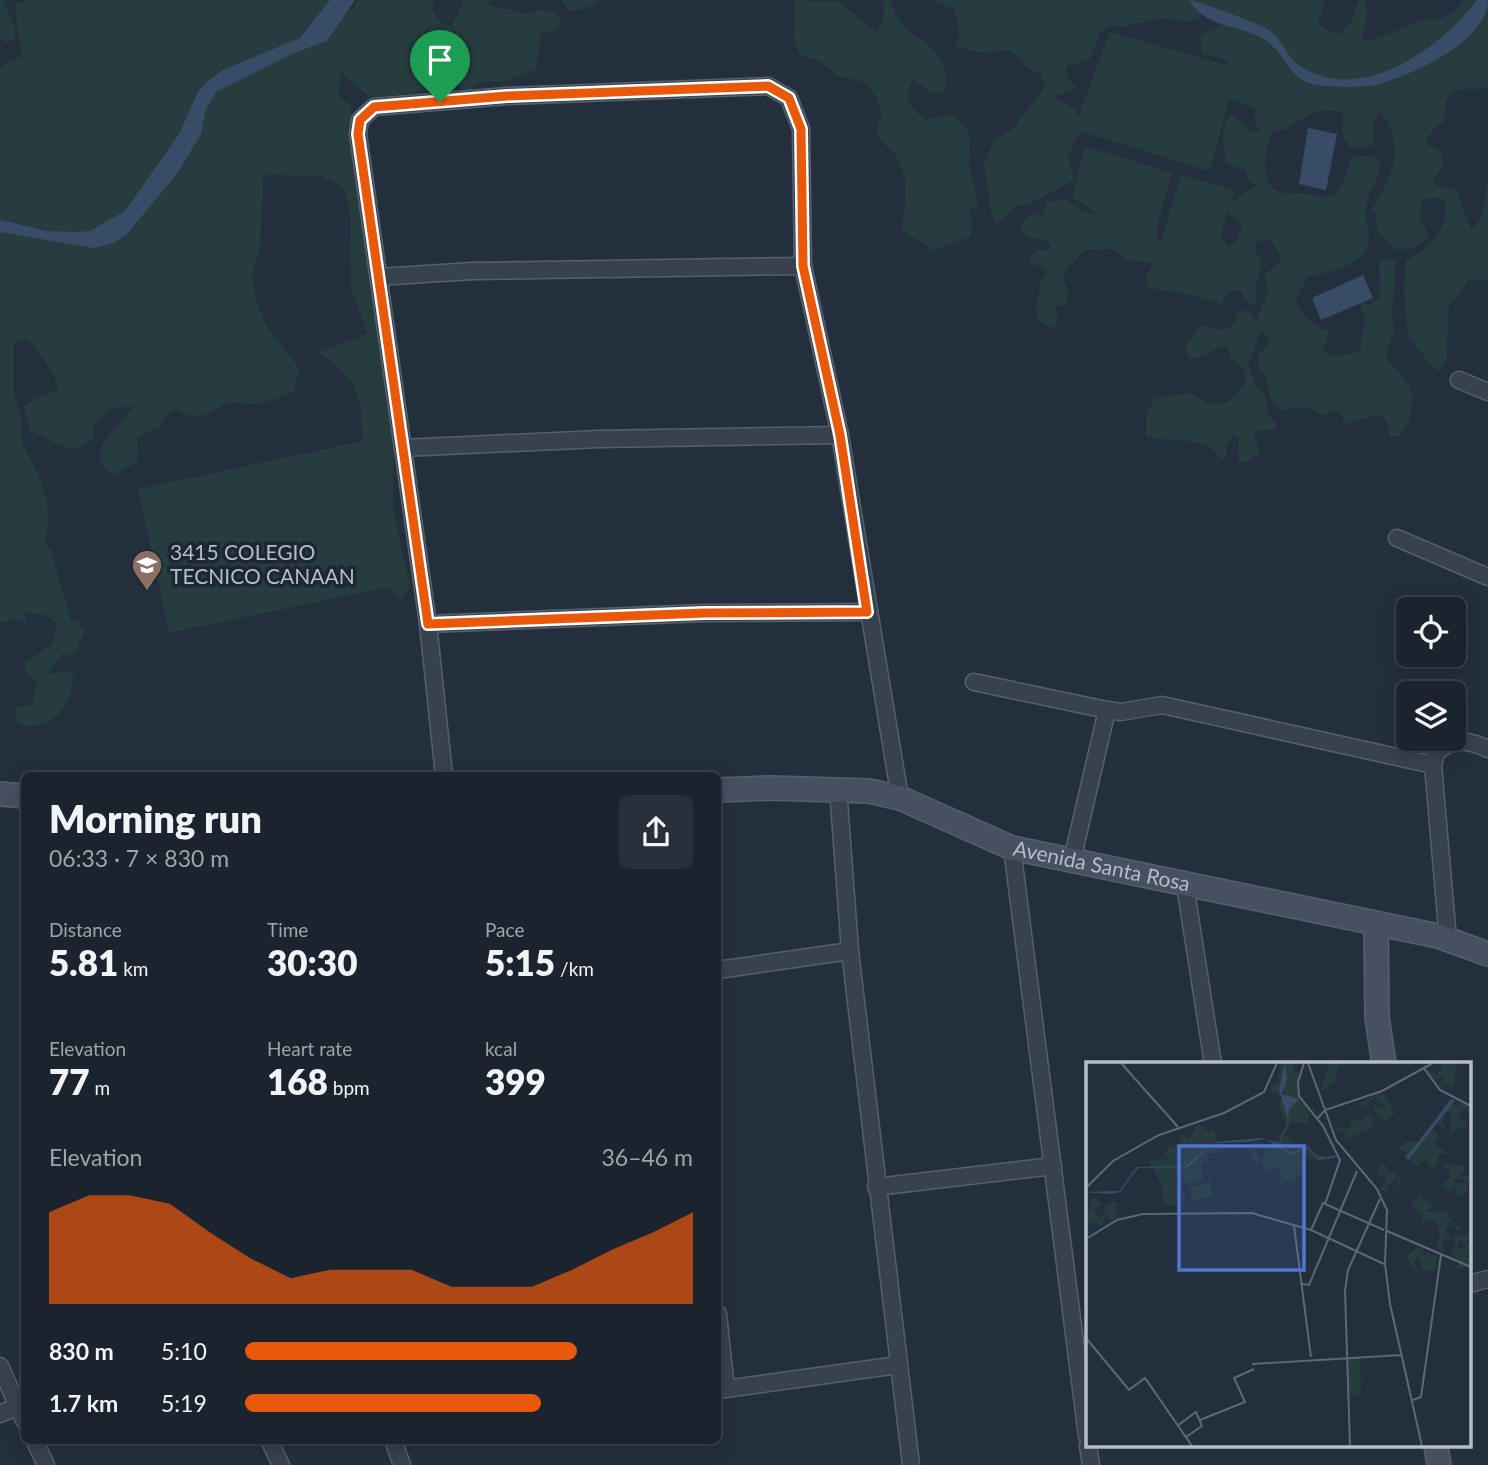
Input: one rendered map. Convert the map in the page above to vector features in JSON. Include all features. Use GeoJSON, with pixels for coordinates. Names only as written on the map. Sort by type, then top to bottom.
{"type":"FeatureCollection","features":[{"type":"Feature","properties":{"kind":"main road","name":"Avenida Santa Rosa"},"geometry":{"type":"LineString","coordinates":[[721,790],[838,788],[900,798],[1012,848],[1448,940],[1488,954]]}},
{"type":"Feature","properties":{"kind":"main road"},"geometry":{"type":"LineString","coordinates":[[0,794],[21,797]]}},
{"type":"Feature","properties":{"kind":"main road"},"geometry":{"type":"LineString","coordinates":[[1376,924],[1377,1017],[1384,1062]]}},
{"type":"Feature","properties":{"kind":"street"},"geometry":{"type":"LineString","coordinates":[[443,772],[428,624],[358,134],[360,120],[374,107],[507,96],[768,86],[789,98],[801,129],[803,266],[840,435],[867,612],[900,798]]}},
{"type":"Feature","properties":{"kind":"street"},"geometry":{"type":"LineString","coordinates":[[379,277],[472,271],[803,266]]}},
{"type":"Feature","properties":{"kind":"street"},"geometry":{"type":"LineString","coordinates":[[1459,380],[1488,392]]}},
{"type":"Feature","properties":{"kind":"street"},"geometry":{"type":"LineString","coordinates":[[403,448],[599,439],[840,435]]}},
{"type":"Feature","properties":{"kind":"street"},"geometry":{"type":"LineString","coordinates":[[1397,538],[1488,577]]}},
{"type":"Feature","properties":{"kind":"street"},"geometry":{"type":"LineString","coordinates":[[428,624],[704,613],[867,612]]}},
{"type":"Feature","properties":{"kind":"street"},"geometry":{"type":"LineString","coordinates":[[974,682],[1121,712],[1162,705],[1433,765]]}},
{"type":"Feature","properties":{"kind":"street"},"geometry":{"type":"LineString","coordinates":[[1072,860],[1107,710]]}},
{"type":"Feature","properties":{"kind":"street"},"geometry":{"type":"LineString","coordinates":[[1448,940],[1433,765],[1436,753],[1456,740],[1472,742],[1488,749]]}},
{"type":"Feature","properties":{"kind":"street"},"geometry":{"type":"LineString","coordinates":[[838,788],[850,951],[911,1465]]}},
{"type":"Feature","properties":{"kind":"street"},"geometry":{"type":"LineString","coordinates":[[1012,848],[1054,1166],[1081,1334],[1086,1419]]}},
{"type":"Feature","properties":{"kind":"street"},"geometry":{"type":"LineString","coordinates":[[1185,885],[1213,1062]]}},
{"type":"Feature","properties":{"kind":"street"},"geometry":{"type":"LineString","coordinates":[[721,970],[850,951]]}},
{"type":"Feature","properties":{"kind":"street"},"geometry":{"type":"LineString","coordinates":[[876,1187],[1054,1166]]}},
{"type":"Feature","properties":{"kind":"street"},"geometry":{"type":"LineString","coordinates":[[1470,1284],[1488,1279]]}},
{"type":"Feature","properties":{"kind":"street"},"geometry":{"type":"LineString","coordinates":[[721,1371],[722,1390],[898,1365]]}},
{"type":"Feature","properties":{"kind":"street"},"geometry":{"type":"LineString","coordinates":[[0,1366],[21,1413],[0,1414]]}},
{"type":"Feature","properties":{"kind":"street"},"geometry":{"type":"LineString","coordinates":[[36,1444],[46,1465]]}},
{"type":"Feature","properties":{"kind":"street"},"geometry":{"type":"LineString","coordinates":[[271,1444],[281,1465]]}},
{"type":"Feature","properties":{"kind":"street"},"geometry":{"type":"LineString","coordinates":[[394,1444],[402,1465]]}},
{"type":"Feature","properties":{"kind":"green space"},"geometry":{"type":"Polygon","coordinates":[[[0,0],[3,0],[16,29],[14,38],[6,43],[0,38],[0,0]]]}},
{"type":"Feature","properties":{"kind":"green space"},"geometry":{"type":"Polygon","coordinates":[[[25,0],[344,0],[342,12],[354,8],[357,0],[434,0],[432,10],[439,21],[451,27],[464,0],[492,0],[489,5],[530,14],[542,9],[555,13],[562,23],[553,32],[541,33],[536,69],[501,83],[483,82],[468,92],[447,78],[445,67],[432,91],[377,97],[369,97],[341,72],[339,97],[350,105],[366,246],[374,271],[394,410],[393,509],[410,587],[400,600],[388,587],[169,633],[138,489],[363,441],[361,410],[355,389],[342,371],[318,352],[368,334],[351,288],[350,212],[344,188],[321,176],[263,175],[260,250],[252,274],[256,300],[266,325],[299,368],[294,392],[259,403],[228,403],[201,416],[186,414],[176,408],[166,416],[160,427],[138,437],[137,462],[115,475],[104,467],[100,458],[101,449],[106,439],[134,406],[110,409],[93,427],[93,439],[77,448],[62,446],[30,431],[24,407],[34,399],[59,390],[54,376],[36,349],[26,339],[14,342],[14,393],[21,417],[22,442],[39,476],[47,501],[48,526],[44,542],[51,551],[71,621],[77,621],[85,632],[77,646],[78,652],[69,656],[63,653],[47,674],[73,671],[72,690],[67,701],[49,721],[32,726],[16,721],[15,707],[32,705],[37,683],[25,669],[25,662],[52,645],[57,625],[49,616],[25,612],[27,622],[14,619],[0,623],[0,68],[23,57],[16,4],[25,0]]]}},
{"type":"Feature","properties":{"kind":"green space"},"geometry":{"type":"Polygon","coordinates":[[[562,0],[599,0],[595,5],[570,12],[562,0]]]}},
{"type":"Feature","properties":{"kind":"green space"},"geometry":{"type":"Polygon","coordinates":[[[795,0],[840,2],[876,33],[883,21],[884,0],[891,0],[895,14],[902,24],[941,60],[945,74],[945,91],[933,94],[913,79],[908,97],[915,111],[925,120],[950,115],[966,128],[969,134],[970,170],[978,204],[968,212],[973,224],[970,236],[933,251],[902,229],[906,186],[902,168],[895,155],[876,132],[882,114],[876,97],[865,82],[837,76],[821,62],[800,54],[794,42],[795,0]]]}},
{"type":"Feature","properties":{"kind":"green space"},"geometry":{"type":"Polygon","coordinates":[[[934,0],[1325,0],[1318,23],[1328,31],[1340,34],[1352,20],[1358,2],[1364,0],[1367,15],[1362,39],[1368,42],[1426,19],[1441,19],[1453,13],[1463,0],[1488,0],[1488,88],[1453,90],[1446,102],[1444,121],[1433,130],[1425,142],[1440,152],[1443,161],[1432,182],[1437,186],[1456,189],[1471,229],[1480,219],[1488,179],[1488,281],[1468,280],[1459,296],[1449,304],[1446,361],[1439,371],[1408,338],[1404,292],[1406,261],[1422,251],[1436,237],[1444,220],[1445,201],[1433,197],[1421,202],[1420,220],[1430,236],[1416,247],[1397,250],[1377,232],[1376,213],[1370,214],[1390,174],[1395,151],[1389,125],[1380,110],[1373,121],[1374,145],[1350,147],[1343,137],[1343,112],[1331,110],[1312,113],[1291,126],[1272,132],[1268,146],[1265,162],[1267,179],[1275,190],[1282,193],[1325,197],[1335,195],[1347,174],[1349,161],[1359,156],[1372,156],[1381,164],[1366,205],[1369,242],[1366,250],[1361,257],[1344,267],[1307,277],[1296,300],[1308,320],[1330,331],[1323,348],[1325,353],[1336,356],[1360,352],[1365,318],[1359,301],[1371,305],[1380,296],[1379,264],[1383,259],[1396,259],[1392,315],[1394,333],[1385,356],[1409,385],[1413,397],[1409,422],[1399,436],[1390,437],[1386,420],[1378,414],[1344,424],[1342,415],[1336,411],[1321,415],[1303,408],[1282,411],[1269,397],[1267,378],[1259,367],[1259,354],[1268,345],[1269,339],[1261,330],[1248,365],[1257,388],[1266,396],[1268,415],[1276,424],[1275,430],[1262,430],[1254,434],[1260,452],[1246,462],[1239,462],[1238,437],[1232,436],[1226,447],[1226,459],[1220,458],[1214,450],[1197,442],[1146,436],[1146,416],[1154,398],[1191,393],[1207,403],[1227,403],[1245,385],[1245,371],[1231,358],[1227,346],[1190,359],[1185,347],[1200,326],[1222,329],[1235,323],[1237,311],[1249,311],[1256,321],[1268,293],[1265,274],[1280,262],[1281,256],[1270,239],[1258,241],[1254,247],[1262,263],[1256,284],[1256,302],[1250,305],[1239,289],[1228,293],[1221,304],[1188,294],[1148,288],[1146,277],[1154,263],[1128,260],[1113,249],[1086,250],[1068,267],[1063,279],[1068,290],[1067,302],[1055,307],[1058,319],[1053,328],[1053,324],[1049,328],[1036,313],[1041,281],[1047,272],[1044,267],[1031,264],[1030,258],[1038,249],[1050,251],[1050,245],[1045,240],[1027,237],[1020,227],[1032,213],[1042,217],[1047,202],[1064,199],[1085,212],[1098,214],[1072,197],[1085,146],[1172,173],[1157,226],[1157,242],[1161,241],[1181,175],[1235,190],[1231,203],[1257,185],[1247,179],[1246,171],[1226,163],[1223,136],[1231,113],[1249,130],[1261,133],[1255,123],[1255,109],[1229,98],[1210,171],[1080,131],[1068,156],[1074,180],[1028,205],[1016,206],[997,224],[991,212],[984,163],[995,139],[1016,127],[1045,85],[1041,73],[1029,69],[1010,50],[984,53],[955,47],[960,34],[954,9],[934,0]],[[1207,8],[1199,18],[1187,22],[1160,18],[1123,27],[1110,25],[1100,32],[1090,59],[1066,67],[1068,79],[1076,88],[1054,98],[1076,110],[1078,117],[1110,32],[1227,65],[1227,61],[1202,53],[1200,35],[1222,26],[1207,8]],[[1228,212],[1220,235],[1229,247],[1236,241],[1242,226],[1228,212]]]}},
{"type":"Feature","properties":{"kind":"water"},"geometry":{"type":"Polygon","coordinates":[[[330,0],[355,0],[327,41],[294,53],[216,92],[206,109],[201,134],[177,174],[126,235],[114,243],[94,248],[0,232],[0,220],[46,231],[90,231],[125,211],[179,134],[198,92],[208,81],[223,70],[300,38],[330,0]]]}},
{"type":"Feature","properties":{"kind":"water"},"geometry":{"type":"Polygon","coordinates":[[[1189,0],[1269,30],[1294,61],[1305,69],[1328,78],[1353,79],[1377,75],[1400,65],[1444,35],[1477,0],[1488,0],[1485,15],[1476,29],[1447,54],[1379,84],[1344,87],[1315,85],[1302,80],[1268,42],[1207,18],[1189,0]]]}},
{"type":"Feature","properties":{"kind":"water"},"geometry":{"type":"Polygon","coordinates":[[[1308,128],[1337,134],[1326,190],[1299,184],[1308,128]]]}},
{"type":"Feature","properties":{"kind":"water"},"geometry":{"type":"Polygon","coordinates":[[[1363,275],[1373,298],[1321,320],[1312,298],[1363,275]]]}},
{"type":"Feature","properties":{"kind":"place","name":"3415 COLEGIO TECNICO CANAAN"},"geometry":{"type":"Point","coordinates":[147,592]}},
{"type":"Feature","properties":{"kind":"route"},"geometry":{"type":"LineString","coordinates":[[768,86],[789,98],[801,129],[803,266],[840,435],[867,612],[704,613],[428,624],[358,134],[360,120],[374,107],[440,102],[507,96],[768,86]]}}]}
